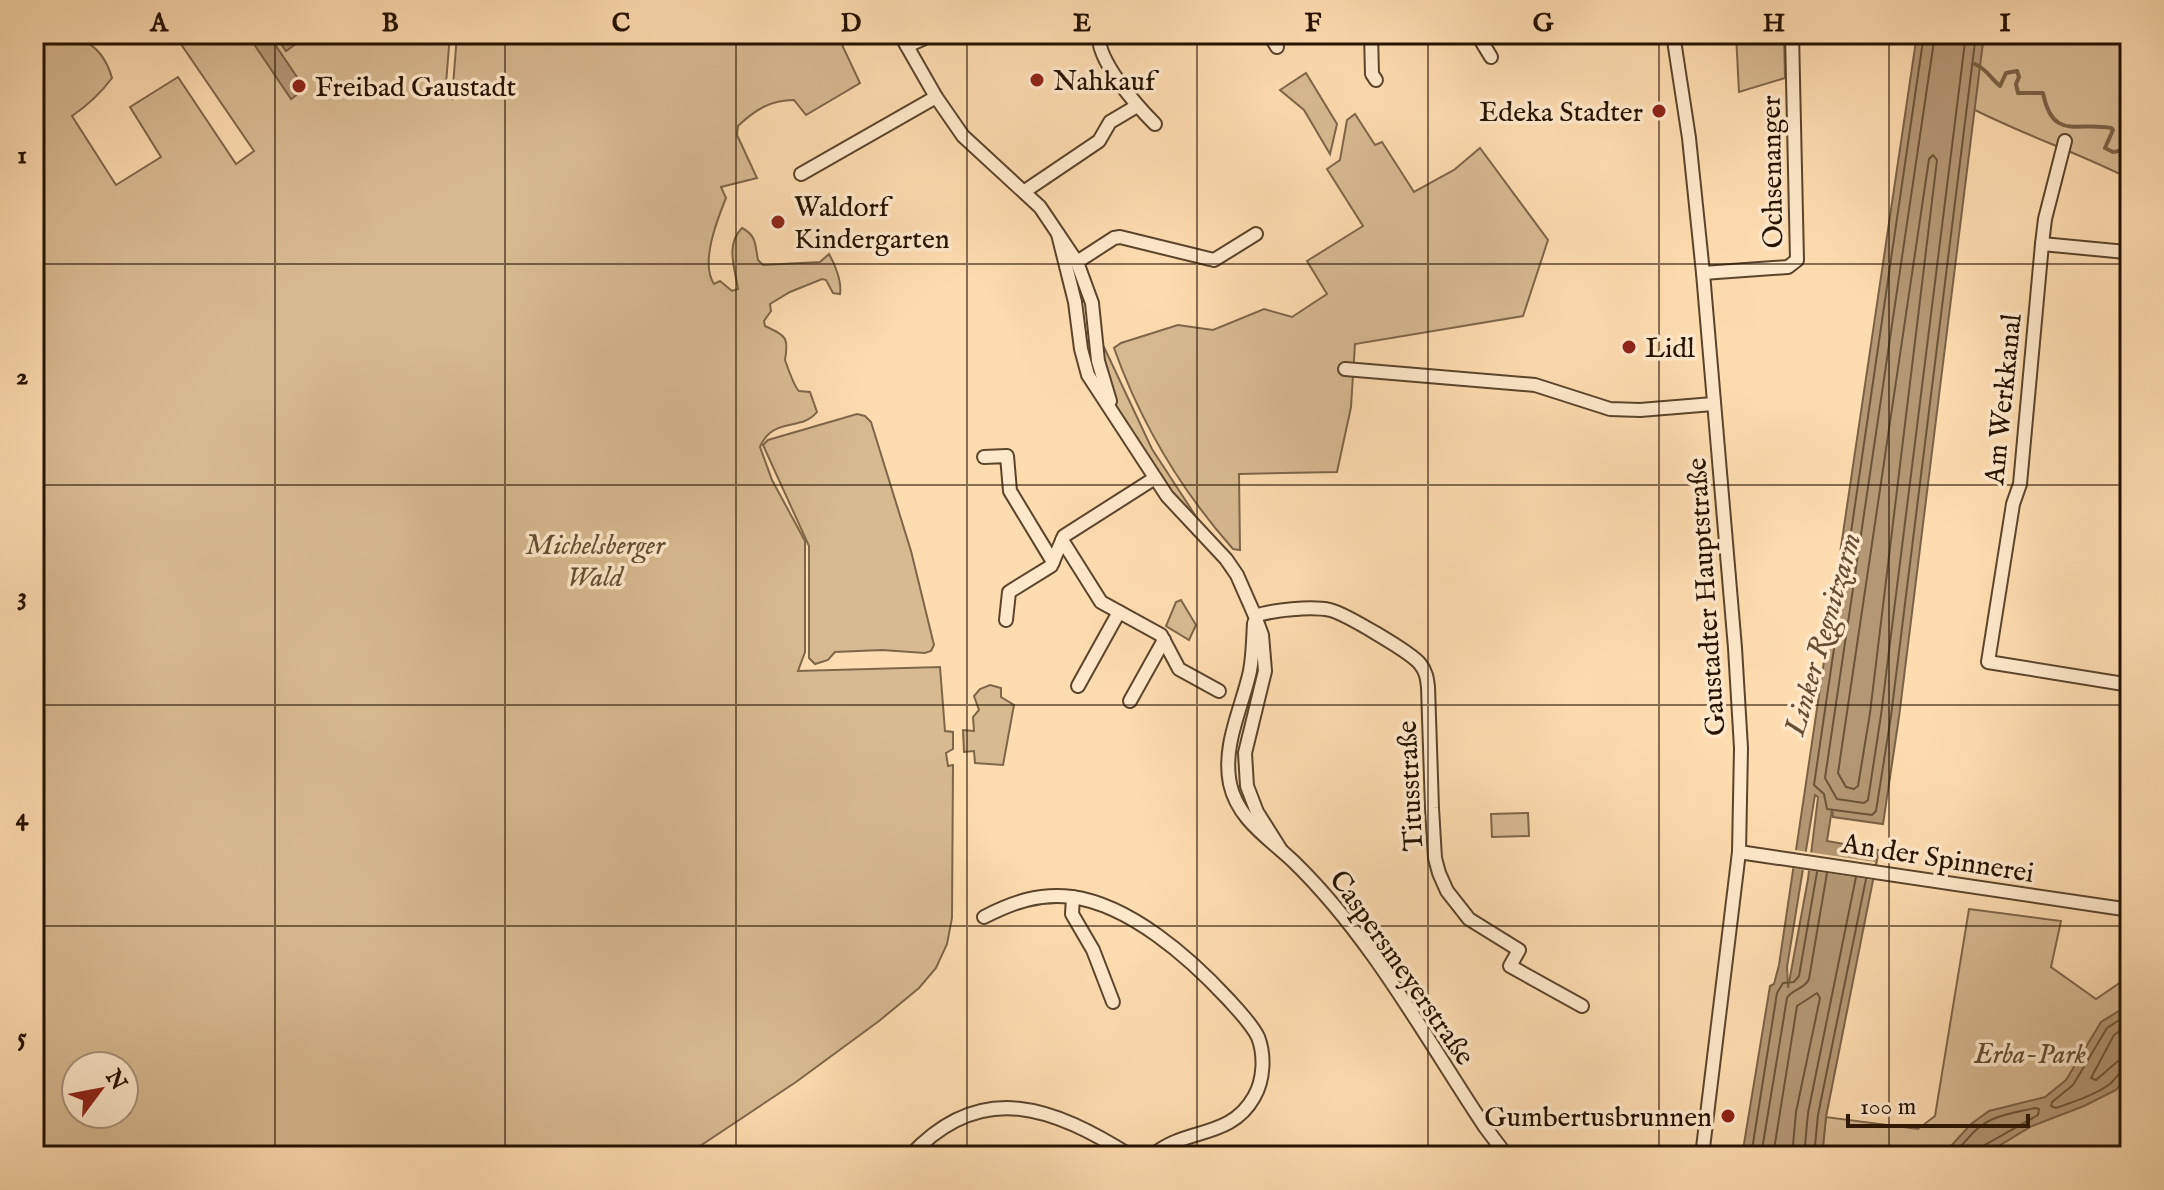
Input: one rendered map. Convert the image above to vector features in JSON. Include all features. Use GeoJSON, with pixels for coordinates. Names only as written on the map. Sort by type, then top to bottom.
{"type":"FeatureCollection","features":[{"type":"Feature","properties":{"kind":"street","name":"Caspersmeyerstraße"},"geometry":{"type":"LineString","coordinates":[[900,34],[936,97],[963,136],[1040,207],[1077,262],[1089,289],[1101,377],[1117,419]]}},
{"type":"Feature","properties":{"kind":"street"},"geometry":{"type":"LineString","coordinates":[[907,46],[934,34]]}},
{"type":"Feature","properties":{"kind":"street"},"geometry":{"type":"LineString","coordinates":[[1099,34],[1101,50],[1137,106],[1155,124]]}},
{"type":"Feature","properties":{"kind":"street"},"geometry":{"type":"LineString","coordinates":[[1269,34],[1277,47]]}},
{"type":"Feature","properties":{"kind":"street"},"geometry":{"type":"LineString","coordinates":[[1371,34],[1372,74],[1376,80]]}},
{"type":"Feature","properties":{"kind":"street"},"geometry":{"type":"LineString","coordinates":[[1477,34],[1491,57]]}},
{"type":"Feature","properties":{"kind":"street","name":"Gaustadter Hauptstraße"},"geometry":{"type":"LineString","coordinates":[[1673,34],[1689,138],[1703,273],[1739,703],[1739,852],[1702,1156]]}},
{"type":"Feature","properties":{"kind":"street","name":"Ochsenanger"},"geometry":{"type":"LineString","coordinates":[[1703,273],[1788,267],[1797,260],[1792,34]]}},
{"type":"Feature","properties":{"kind":"street"},"geometry":{"type":"LineString","coordinates":[[801,174],[936,97]]}},
{"type":"Feature","properties":{"kind":"street"},"geometry":{"type":"LineString","coordinates":[[1025,191],[1099,141],[1110,122],[1137,106]]}},
{"type":"Feature","properties":{"kind":"street","name":"Am Werkkanal"},"geometry":{"type":"LineString","coordinates":[[2065,141],[2045,219],[2020,484],[2013,504],[1988,662],[2130,685]]}},
{"type":"Feature","properties":{"kind":"street","name":"Caspersmeyerstraße"},"geometry":{"type":"LineString","coordinates":[[1058,234],[1075,302],[1084,362],[1094,385],[1179,511],[1226,559],[1237,575],[1262,635],[1265,671],[1245,753],[1246,776],[1257,812],[1281,850],[1353,928],[1507,1156]]}},
{"type":"Feature","properties":{"kind":"street"},"geometry":{"type":"LineString","coordinates":[[1077,262],[1120,237],[1214,260],[1256,234]]}},
{"type":"Feature","properties":{"kind":"street"},"geometry":{"type":"LineString","coordinates":[[2042,244],[2126,252],[2130,259]]}},
{"type":"Feature","properties":{"kind":"street"},"geometry":{"type":"LineString","coordinates":[[1345,369],[1535,385],[1610,409],[1640,410],[1713,404]]}},
{"type":"Feature","properties":{"kind":"street"},"geometry":{"type":"LineString","coordinates":[[984,457],[1007,456],[1010,491],[1053,562]]}},
{"type":"Feature","properties":{"kind":"street"},"geometry":{"type":"LineString","coordinates":[[1006,620],[1009,592],[1051,566],[1064,536],[1155,478]]}},
{"type":"Feature","properties":{"kind":"street"},"geometry":{"type":"LineString","coordinates":[[1062,540],[1101,602],[1161,635],[1179,669],[1219,691]]}},
{"type":"Feature","properties":{"kind":"street","name":"Titusstraße"},"geometry":{"type":"LineString","coordinates":[[1255,616],[1266,612],[1329,610],[1407,652],[1420,663],[1428,687],[1435,858],[1447,891],[1469,919],[1519,950],[1510,966],[1582,1006]]}},
{"type":"Feature","properties":{"kind":"street"},"geometry":{"type":"LineString","coordinates":[[1078,686],[1119,612]]}},
{"type":"Feature","properties":{"kind":"street"},"geometry":{"type":"LineString","coordinates":[[1130,701],[1164,640]]}},
{"type":"Feature","properties":{"kind":"street","name":"An der Spinnerei"},"geometry":{"type":"LineString","coordinates":[[1739,852],[2130,910]]}},
{"type":"Feature","properties":{"kind":"street"},"geometry":{"type":"LineString","coordinates":[[984,917],[1025,898],[1041,895],[1091,901],[1118,913],[1183,956],[1245,1019],[1260,1045],[1263,1062],[1259,1087],[1244,1110],[1222,1128],[1171,1142],[1152,1156]]}},
{"type":"Feature","properties":{"kind":"street"},"geometry":{"type":"LineString","coordinates":[[1073,897],[1072,914],[1093,950],[1113,1002]]}},
{"type":"Feature","properties":{"kind":"street"},"geometry":{"type":"LineString","coordinates":[[910,1156],[942,1128],[957,1120],[980,1110],[1009,1108],[1063,1118],[1131,1156]]}},
{"type":"Feature","properties":{"kind":"green space","name":"Michelsberger Wald"},"geometry":{"type":"Polygon","coordinates":[[[34,34],[82,40],[100,53],[107,64],[112,78],[72,116],[116,185],[161,157],[130,107],[178,77],[236,164],[254,151],[174,34],[450,34],[445,96],[452,99],[457,34],[837,34],[860,83],[806,115],[794,100],[785,100],[763,107],[738,126],[737,135],[757,178],[721,187],[726,198],[711,241],[710,275],[714,284],[720,281],[732,291],[738,289],[732,249],[742,228],[753,238],[758,260],[763,265],[820,262],[829,254],[838,273],[840,294],[833,293],[826,280],[822,279],[770,304],[771,311],[764,321],[765,326],[784,338],[787,346],[785,360],[793,382],[799,391],[810,392],[817,412],[803,422],[772,431],[760,447],[772,480],[805,541],[805,652],[798,671],[940,667],[945,731],[953,732],[953,749],[946,753],[948,766],[953,765],[952,918],[947,944],[936,968],[919,988],[796,1082],[685,1156],[34,1156],[34,34]]]}},
{"type":"Feature","properties":{"kind":"green space"},"geometry":{"type":"Polygon","coordinates":[[[1736,34],[1784,34],[1785,78],[1739,92],[1736,34]]]}},
{"type":"Feature","properties":{"kind":"green space"},"geometry":{"type":"Polygon","coordinates":[[[1984,34],[2130,34],[2130,179],[1973,109],[1984,34]]]}},
{"type":"Feature","properties":{"kind":"green space"},"geometry":{"type":"Polygon","coordinates":[[[1306,73],[1337,124],[1330,154],[1304,110],[1280,90],[1306,73]]]}},
{"type":"Feature","properties":{"kind":"green space"},"geometry":{"type":"Polygon","coordinates":[[[1355,114],[1375,145],[1382,142],[1414,192],[1454,170],[1480,148],[1548,240],[1523,316],[1355,344],[1351,407],[1337,472],[1239,474],[1240,550],[1233,549],[1196,503],[1164,454],[1137,403],[1114,348],[1178,325],[1213,330],[1264,309],[1292,317],[1327,294],[1307,261],[1363,226],[1327,169],[1340,160],[1347,120],[1355,114]]]}},
{"type":"Feature","properties":{"kind":"green space"},"geometry":{"type":"Polygon","coordinates":[[[1101,347],[1104,347],[1152,449],[1197,518],[1163,481],[1127,425],[1110,390],[1101,347]]]}},
{"type":"Feature","properties":{"kind":"green space"},"geometry":{"type":"Polygon","coordinates":[[[857,414],[871,422],[911,551],[934,645],[931,651],[925,653],[882,650],[835,652],[828,660],[815,664],[809,658],[809,546],[763,445],[768,440],[857,414]]]}},
{"type":"Feature","properties":{"kind":"green space"},"geometry":{"type":"Polygon","coordinates":[[[1181,600],[1196,625],[1189,640],[1166,626],[1176,602],[1181,600]]]}},
{"type":"Feature","properties":{"kind":"green space"},"geometry":{"type":"Polygon","coordinates":[[[990,685],[1001,688],[1001,697],[1014,705],[1003,765],[975,763],[974,751],[964,752],[963,730],[974,731],[973,717],[979,710],[974,696],[990,685]]]}},
{"type":"Feature","properties":{"kind":"green space"},"geometry":{"type":"Polygon","coordinates":[[[1528,813],[1529,836],[1492,837],[1491,814],[1528,813]]]}},
{"type":"Feature","properties":{"kind":"green space","name":"Erba-Park"},"geometry":{"type":"Polygon","coordinates":[[[1969,909],[2061,921],[2051,967],[2096,999],[2130,976],[2130,1156],[1822,1156],[1826,1117],[1918,1129],[1935,1116],[1969,909]]]}},
{"type":"Feature","properties":{"kind":"water"},"geometry":{"type":"Polygon","coordinates":[[[247,34],[268,34],[305,89],[291,99],[247,34]]]}},
{"type":"Feature","properties":{"kind":"water"},"geometry":{"type":"Polygon","coordinates":[[[274,34],[301,34],[304,38],[286,51],[274,34]]]}},
{"type":"Feature","properties":{"kind":"water"},"geometry":{"type":"Polygon","coordinates":[[[1917,34],[1984,34],[1883,824],[1833,817],[1832,809],[1827,841],[1879,850],[1826,1117],[1822,1156],[1742,1156],[1770,986],[1774,984],[1917,34]],[[1815,795],[1787,967],[1788,988],[1808,879],[1818,797],[1815,795]]]}},
{"type":"Feature","properties":{"kind":"water"},"geometry":{"type":"Polygon","coordinates":[[[2130,1004],[2130,1072],[2116,1090],[2032,1126],[1982,1156],[1930,1156],[1952,1145],[1971,1124],[1989,1111],[2045,1097],[2066,1080],[2101,1022],[2130,1004]]]}},
{"type":"Feature","properties":{"kind":"pier"},"geometry":{"type":"Polygon","coordinates":[[[1795,850],[1875,862],[1872,880],[1792,868],[1795,850]]]}},
{"type":"Feature","properties":{"kind":"waterway"},"geometry":{"type":"LineString","coordinates":[[1975,64],[2000,86],[2006,73],[2017,71],[2018,93],[2043,93],[2047,108],[2060,124],[2111,128],[2113,130],[2105,148],[2113,152],[2130,149]]}},
{"type":"Feature","properties":{"kind":"place","name":"Nahkauf"},"geometry":{"type":"Point","coordinates":[1037,80]}},
{"type":"Feature","properties":{"kind":"place","name":"Freibad Gaustadt"},"geometry":{"type":"Point","coordinates":[299,86]}},
{"type":"Feature","properties":{"kind":"place","name":"Edeka Stadter"},"geometry":{"type":"Point","coordinates":[1659,111]}},
{"type":"Feature","properties":{"kind":"place","name":"Waldorf Kindergarten"},"geometry":{"type":"Point","coordinates":[778,222]}},
{"type":"Feature","properties":{"kind":"place","name":"Lidl"},"geometry":{"type":"Point","coordinates":[1629,347]}},
{"type":"Feature","properties":{"kind":"place","name":"Gumbertusbrunnen"},"geometry":{"type":"Point","coordinates":[1728,1116]}},
{"type":"Feature","properties":{"kind":"water label","name":"Linker Regnitzarm"},"geometry":{"type":"Point","coordinates":[1822,634]}}]}
